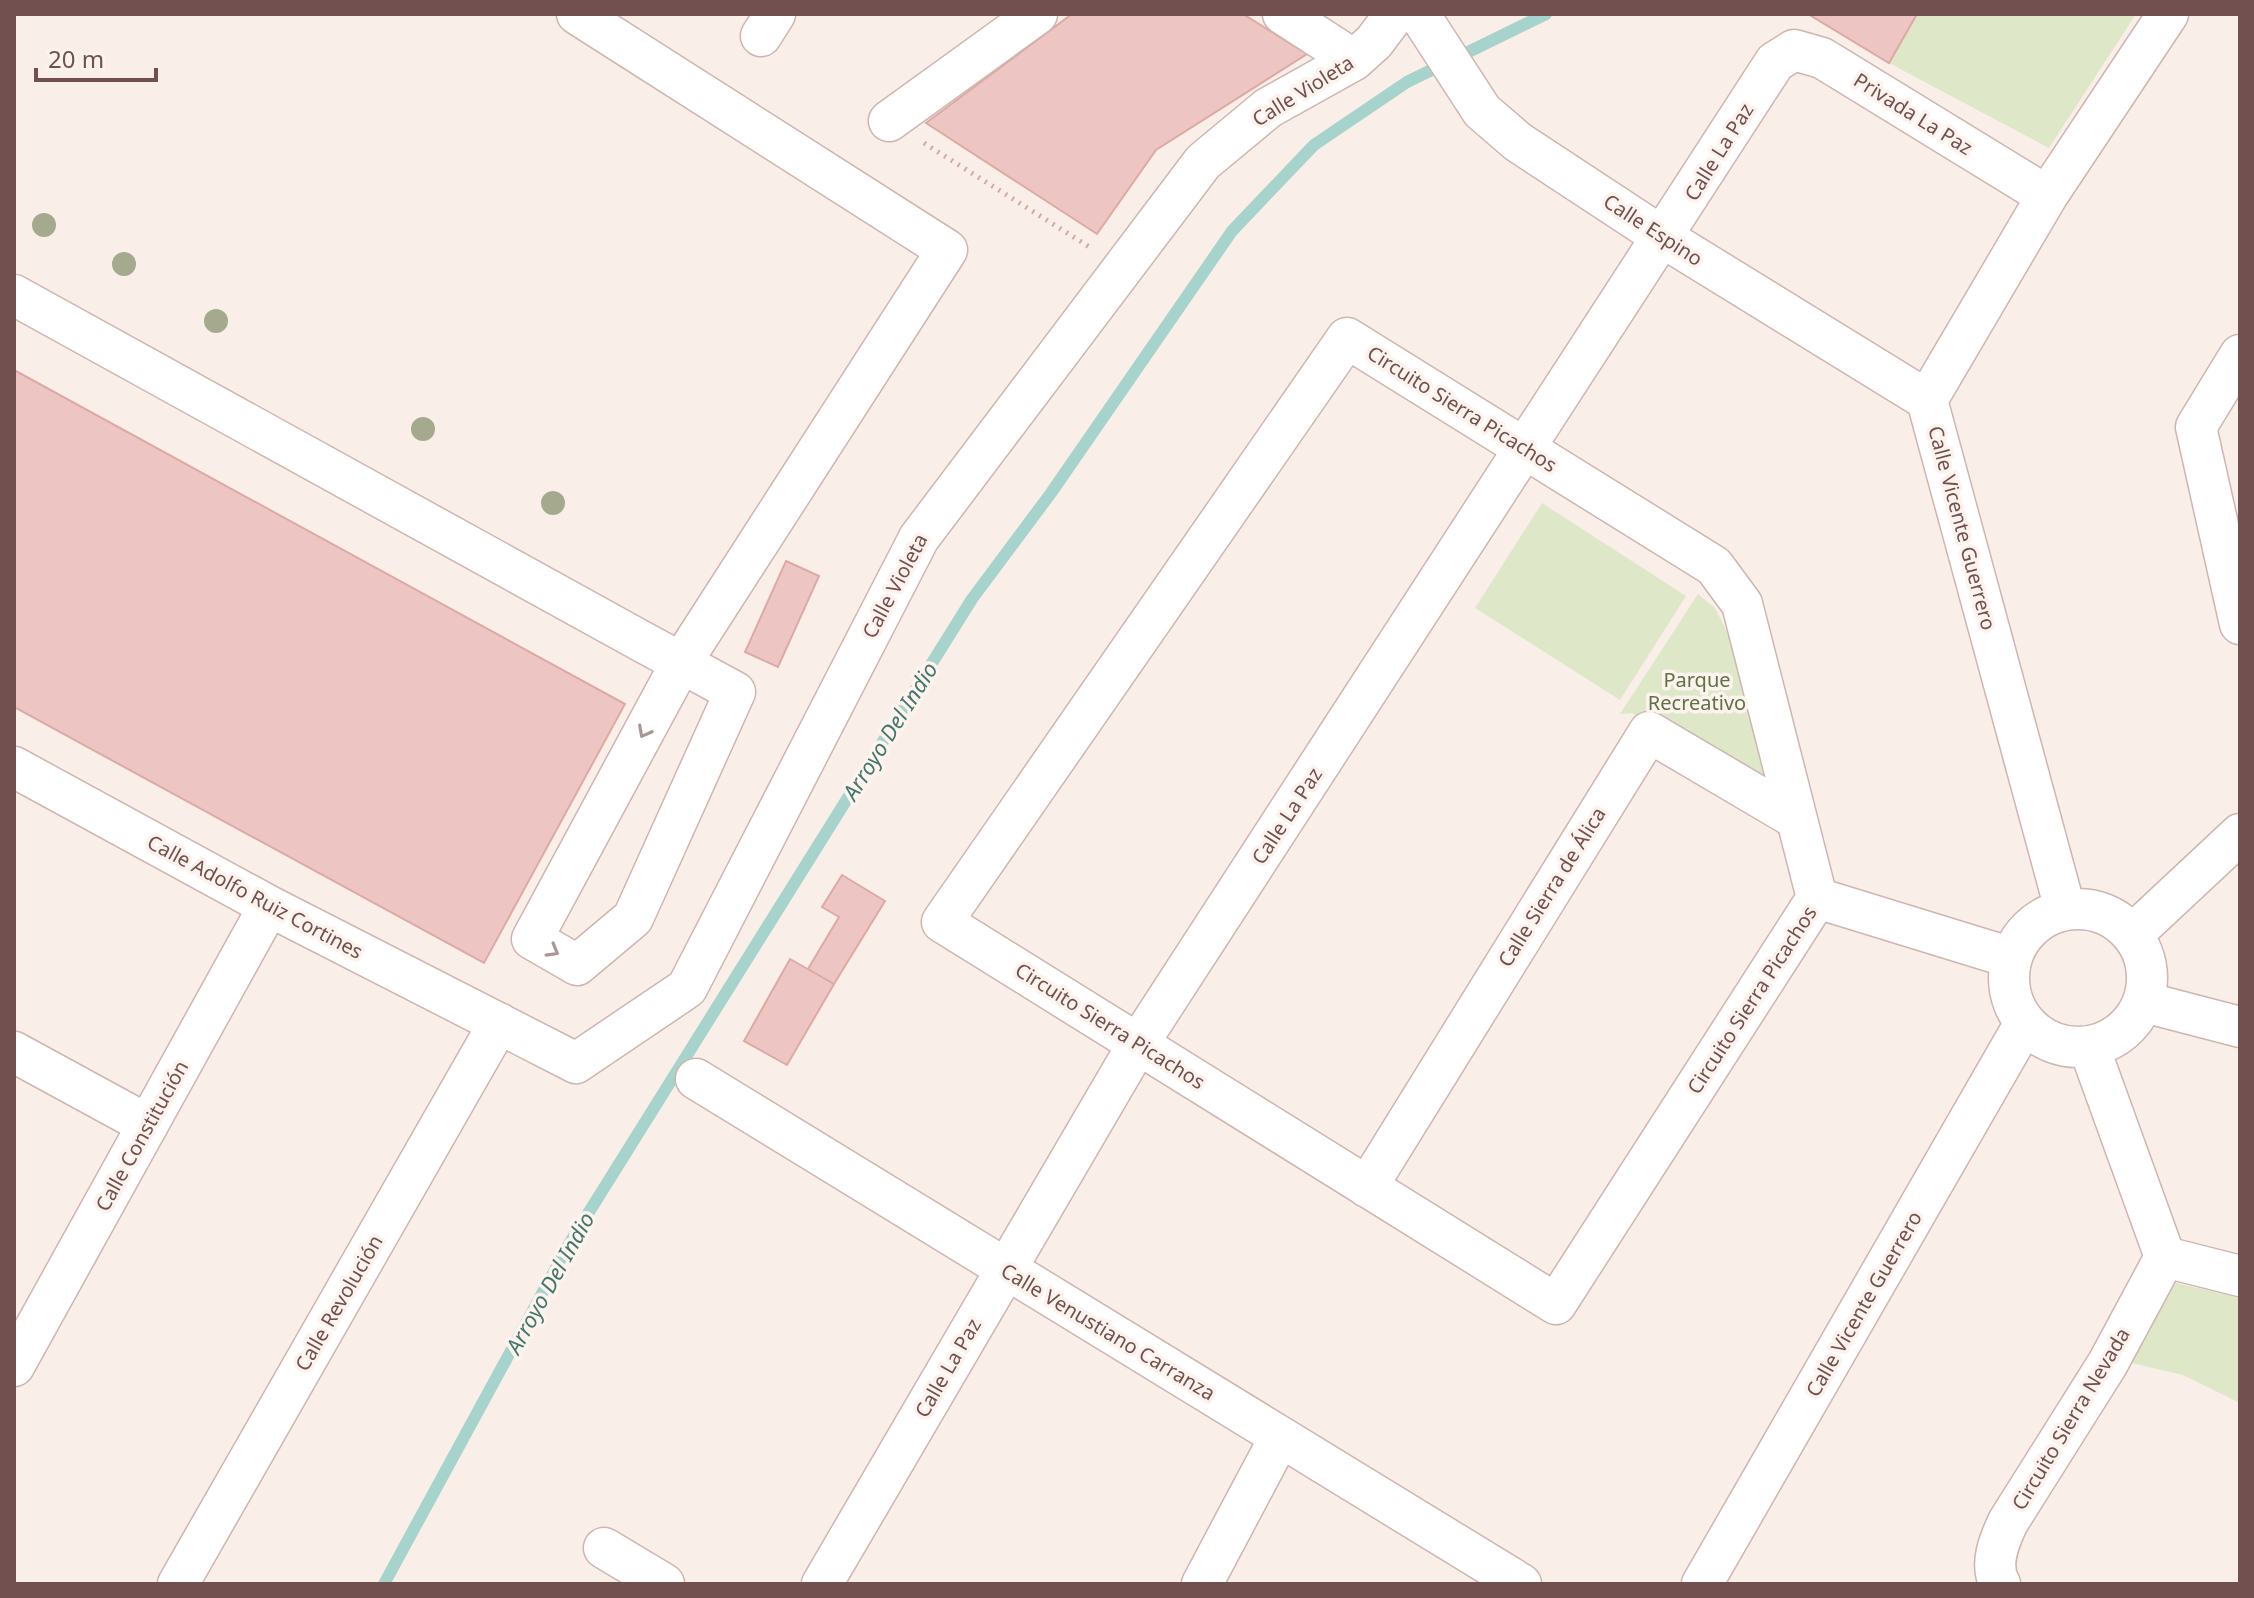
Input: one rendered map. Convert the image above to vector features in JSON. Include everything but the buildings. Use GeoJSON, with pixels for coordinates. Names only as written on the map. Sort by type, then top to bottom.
{"type":"FeatureCollection","features":[{"type":"Feature","properties":{"kind":"street"},"geometry":{"type":"LineString","coordinates":[[14,295],[681,663],[735,692],[633,918],[577,965],[532,939],[681,663],[947,250],[577,14]]}},
{"type":"Feature","properties":{"kind":"street"},"geometry":{"type":"LineString","coordinates":[[889,121],[1037,14]]}},
{"type":"Feature","properties":{"kind":"street"},"geometry":{"type":"LineString","coordinates":[[1283,14],[1354,60]]}},
{"type":"Feature","properties":{"kind":"street","name":"Calle Vicente Guerrero"},"geometry":{"type":"LineString","coordinates":[[2065,909],[1927,400],[2047,196],[2168,14]]}},
{"type":"Feature","properties":{"kind":"street","name":"Calle Violeta"},"geometry":{"type":"LineString","coordinates":[[499,1023],[576,1063],[687,988],[919,538],[1203,162],[1268,108],[1354,60],[1374,42],[1414,19]]}},
{"type":"Feature","properties":{"kind":"street","name":"Calle Espino"},"geometry":{"type":"LineString","coordinates":[[1414,19],[1482,111],[1518,142],[1664,238],[1927,400]]}},
{"type":"Feature","properties":{"kind":"street","name":"Privada La Paz"},"geometry":{"type":"LineString","coordinates":[[1775,62],[1794,50],[1822,58],[2047,196]]}},
{"type":"Feature","properties":{"kind":"street","name":"Calle La Paz"},"geometry":{"type":"LineString","coordinates":[[822,1584],[1138,1044],[1664,238],[1775,62]]}},
{"type":"Feature","properties":{"kind":"street","name":"Circuito Sierra Picachos"},"geometry":{"type":"LineString","coordinates":[[1347,338],[1527,449],[1714,566],[1742,604],[1817,898],[1556,1304],[942,922],[1347,338]]}},
{"type":"Feature","properties":{"kind":"street"},"geometry":{"type":"LineString","coordinates":[[2240,355],[2196,427],[2240,624]]}},
{"type":"Feature","properties":{"kind":"street","name":"Calle Sierra de Álica"},"geometry":{"type":"LineString","coordinates":[[1367,1187],[1649,732],[1795,818]]}},
{"type":"Feature","properties":{"kind":"street","name":"Calle Adolfo Ruiz Cortines"},"geometry":{"type":"LineString","coordinates":[[14,767],[269,906],[499,1023]]}},
{"type":"Feature","properties":{"kind":"street"},"geometry":{"type":"LineString","coordinates":[[2133,934],[2240,834]]}},
{"type":"Feature","properties":{"kind":"street"},"geometry":{"type":"LineString","coordinates":[[1817,898],[2012,958]]}},
{"type":"Feature","properties":{"kind":"street","name":"Calle Constitución"},"geometry":{"type":"LineString","coordinates":[[17,1352],[269,906]]}},
{"type":"Feature","properties":{"kind":"street"},"geometry":{"type":"LineString","coordinates":[[2065,909],[2103,912],[2120,921],[2133,934],[2148,967],[2144,1002],[2131,1023],[2112,1039],[2089,1047],[2054,1043],[2025,1023],[2010,993],[2012,958],[2032,926],[2065,909]]}},
{"type":"Feature","properties":{"kind":"street"},"geometry":{"type":"LineString","coordinates":[[2144,1002],[2240,1027]]}},
{"type":"Feature","properties":{"kind":"street","name":"Calle Revolución"},"geometry":{"type":"LineString","coordinates":[[178,1584],[499,1023]]}},
{"type":"Feature","properties":{"kind":"street","name":"Calle Vicente Guerrero"},"geometry":{"type":"LineString","coordinates":[[1702,1584],[2025,1023]]}},
{"type":"Feature","properties":{"kind":"street"},"geometry":{"type":"LineString","coordinates":[[2089,1047],[2165,1257],[2240,1276]]}},
{"type":"Feature","properties":{"kind":"street"},"geometry":{"type":"LineString","coordinates":[[14,1052],[148,1125]]}},
{"type":"Feature","properties":{"kind":"street","name":"Calle Venustiano Carranza"},"geometry":{"type":"LineString","coordinates":[[696,1079],[1521,1584]]}},
{"type":"Feature","properties":{"kind":"street","name":"Circuito Sierra Nevada"},"geometry":{"type":"LineString","coordinates":[[2000,1584],[1996,1576],[1997,1544],[2008,1522],[2108,1363],[2165,1257]]}},
{"type":"Feature","properties":{"kind":"street"},"geometry":{"type":"LineString","coordinates":[[1202,1584],[1280,1437]]}},
{"type":"Feature","properties":{"kind":"street"},"geometry":{"type":"LineString","coordinates":[[604,1548],[664,1584]]}},
{"type":"Feature","properties":{"kind":"path"},"geometry":{"type":"LineString","coordinates":[[889,121],[1122,268]]}},
{"type":"Feature","properties":{"kind":"green space"},"geometry":{"type":"Polygon","coordinates":[[[1917,14],[2136,14],[2049,148],[1889,63],[1917,14]]]}},
{"type":"Feature","properties":{"kind":"green space"},"geometry":{"type":"Polygon","coordinates":[[[1542,503],[1686,596],[1620,700],[1475,608],[1542,503]]]}},
{"type":"Feature","properties":{"kind":"green space","name":"Parque Recreativo"},"geometry":{"type":"Polygon","coordinates":[[[1698,594],[1715,608],[1743,664],[1770,761],[1763,787],[1632,713],[1620,714],[1698,594]]]}},
{"type":"Feature","properties":{"kind":"green space"},"geometry":{"type":"Polygon","coordinates":[[[2168,1281],[2240,1298],[2240,1403],[2183,1375],[2132,1363],[2168,1281]]]}},
{"type":"Feature","properties":{"kind":"waterway","name":"Arroyo Del Indio"},"geometry":{"type":"LineString","coordinates":[[384,1584],[569,1244],[972,599],[1051,493],[1232,231],[1314,145],[1407,82],[1546,14]]}}]}
